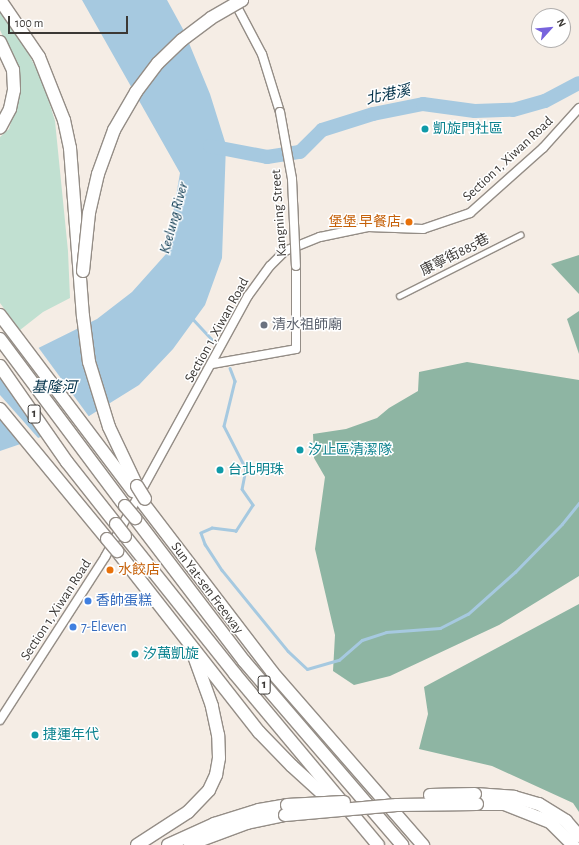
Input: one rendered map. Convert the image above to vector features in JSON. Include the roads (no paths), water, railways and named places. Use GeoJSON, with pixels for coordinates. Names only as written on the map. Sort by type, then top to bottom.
{"type":"FeatureCollection","features":[{"type":"Feature","properties":{"kind":"highway"},"geometry":{"type":"LineString","coordinates":[[0,0],[39,57],[64,120],[72,162],[81,295],[89,362],[110,428],[135,489]]}},
{"type":"Feature","properties":{"kind":"highway"},"geometry":{"type":"LineString","coordinates":[[81,295],[89,213],[98,174],[114,130],[136,92],[158,63],[182,40],[211,18],[242,0]]}},
{"type":"Feature","properties":{"kind":"highway"},"geometry":{"type":"LineString","coordinates":[[0,42],[13,70],[14,90],[10,109],[0,128]]}},
{"type":"Feature","properties":{"kind":"highway"},"geometry":{"type":"LineString","coordinates":[[0,315],[92,438],[135,489],[163,529],[272,672],[423,845]]}},
{"type":"Feature","properties":{"kind":"highway","name":"Sun Yat-sen Freeway"},"geometry":{"type":"LineString","coordinates":[[2,342],[244,661],[402,845]]}},
{"type":"Feature","properties":{"kind":"highway","name":"1"},"geometry":{"type":"LineString","coordinates":[[0,366],[67,462],[125,536],[378,845]]}},
{"type":"Feature","properties":{"kind":"highway"},"geometry":{"type":"LineString","coordinates":[[0,379],[67,462]]}},
{"type":"Feature","properties":{"kind":"highway"},"geometry":{"type":"LineString","coordinates":[[0,409],[40,455],[117,551],[259,732],[292,766],[368,834]]}},
{"type":"Feature","properties":{"kind":"highway"},"geometry":{"type":"LineString","coordinates":[[137,845],[188,812],[209,790],[216,775],[219,758],[218,735],[212,706],[190,644]]}},
{"type":"Feature","properties":{"kind":"highway"},"geometry":{"type":"LineString","coordinates":[[168,845],[214,824],[259,810],[397,805],[514,797],[539,804],[560,817],[579,836]]}},
{"type":"Feature","properties":{"kind":"highway"},"geometry":{"type":"LineString","coordinates":[[476,799],[504,804],[550,822],[573,845]]}},
{"type":"Feature","properties":{"kind":"highway"},"geometry":{"type":"LineString","coordinates":[[187,845],[286,810]]}},
{"type":"Feature","properties":{"kind":"street","name":"Kangning Street"},"geometry":{"type":"LineString","coordinates":[[212,364],[296,349],[296,266],[292,179],[280,112],[262,54],[234,0]]}},
{"type":"Feature","properties":{"kind":"street","name":"Section 1, Xiwan Road"},"geometry":{"type":"LineString","coordinates":[[0,720],[105,557],[248,296],[270,266],[285,251],[320,237],[368,227],[423,228],[470,213],[542,148],[579,108]]}},
{"type":"Feature","properties":{"kind":"street","name":"康寧街885巷"},"geometry":{"type":"LineString","coordinates":[[399,296],[520,234]]}},
{"type":"Feature","properties":{"kind":"water","name":"基隆河"},"geometry":{"type":"Polygon","coordinates":[[[82,0],[167,0],[184,31],[210,94],[226,145],[222,258],[205,305],[173,349],[139,385],[73,426],[0,451],[0,367],[97,319],[132,292],[166,254],[180,173],[82,0]]]}},
{"type":"Feature","properties":{"kind":"waterway","name":"北港溪"},"geometry":{"type":"LineString","coordinates":[[210,146],[267,157],[300,152],[322,130],[373,114],[423,104],[475,111],[513,110],[545,101],[579,83]]}},
{"type":"Feature","properties":{"kind":"waterway"},"geometry":{"type":"LineString","coordinates":[[193,319],[215,343]]}},
{"type":"Feature","properties":{"kind":"waterway"},"geometry":{"type":"LineString","coordinates":[[230,368],[235,381],[224,426],[246,469],[242,489],[253,505],[236,531],[212,528],[201,533],[205,544],[222,570],[288,651],[307,669],[339,660],[362,640],[386,632],[440,628],[468,614],[515,572],[562,524],[579,503]]}},
{"type":"Feature","properties":{"kind":"place","name":"凱旋門社區"},"geometry":{"type":"Point","coordinates":[425,129]}},
{"type":"Feature","properties":{"kind":"place","name":"堡堡 早餐店"},"geometry":{"type":"Point","coordinates":[409,222]}},
{"type":"Feature","properties":{"kind":"place","name":"清水祖師廟"},"geometry":{"type":"Point","coordinates":[264,325]}},
{"type":"Feature","properties":{"kind":"place","name":"汐止區清潔隊"},"geometry":{"type":"Point","coordinates":[300,450]}},
{"type":"Feature","properties":{"kind":"place","name":"台北明珠"},"geometry":{"type":"Point","coordinates":[220,470]}},
{"type":"Feature","properties":{"kind":"place","name":"水餃店"},"geometry":{"type":"Point","coordinates":[110,570]}},
{"type":"Feature","properties":{"kind":"place","name":"香帥蛋糕"},"geometry":{"type":"Point","coordinates":[88,601]}},
{"type":"Feature","properties":{"kind":"place","name":"7-Eleven"},"geometry":{"type":"Point","coordinates":[73,627]}},
{"type":"Feature","properties":{"kind":"place","name":"汐萬凱旋"},"geometry":{"type":"Point","coordinates":[135,654]}},
{"type":"Feature","properties":{"kind":"place","name":"捷運年代"},"geometry":{"type":"Point","coordinates":[35,735]}},
{"type":"Feature","properties":{"kind":"water label","name":"Keelung River"},"geometry":{"type":"Point","coordinates":[174,218]}}]}
